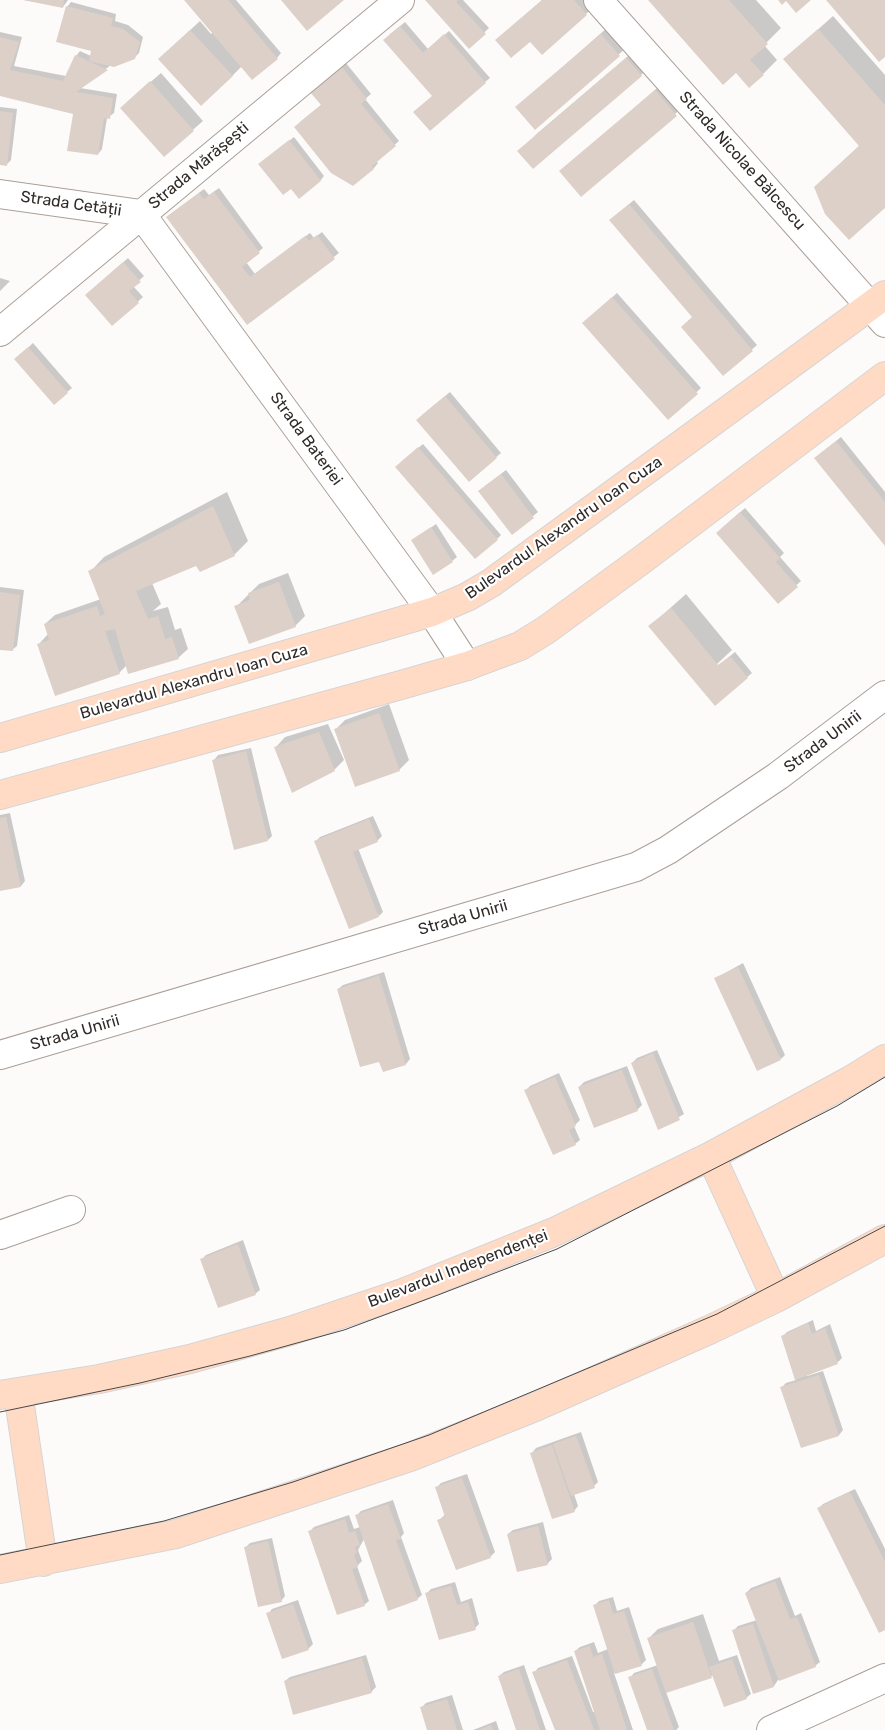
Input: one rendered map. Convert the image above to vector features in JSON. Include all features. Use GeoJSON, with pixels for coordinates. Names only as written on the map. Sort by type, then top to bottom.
{"type":"FeatureCollection","features":[{"type":"Feature","properties":{"kind":"main road","name":"Bulevardul Alexandru Ioan Cuza"},"geometry":{"type":"LineString","coordinates":[[0,738],[432,612],[467,597],[491,583],[880,308]]}},
{"type":"Feature","properties":{"kind":"main road"},"geometry":{"type":"LineString","coordinates":[[0,795],[467,666],[520,646],[546,630],[885,376]]}},
{"type":"Feature","properties":{"kind":"main road","name":"Bulevardul Independenței"},"geometry":{"type":"LineString","coordinates":[[9,1394],[99,1379],[190,1359],[290,1331],[403,1293],[554,1232],[711,1156],[852,1080],[885,1058]]}},
{"type":"Feature","properties":{"kind":"main road"},"geometry":{"type":"LineString","coordinates":[[711,1156],[776,1298]]}},
{"type":"Feature","properties":{"kind":"main road"},"geometry":{"type":"LineString","coordinates":[[0,1569],[43,1562],[176,1534],[410,1457],[535,1407],[776,1298],[885,1239]]}},
{"type":"Feature","properties":{"kind":"main road"},"geometry":{"type":"LineString","coordinates":[[9,1394],[43,1562]]}},
{"type":"Feature","properties":{"kind":"street","name":"Strada Mărășești"},"geometry":{"type":"LineString","coordinates":[[0,332],[400,0]]}},
{"type":"Feature","properties":{"kind":"street","name":"Strada Nicolae Bălcescu"},"geometry":{"type":"LineString","coordinates":[[598,0],[880,308]]}},
{"type":"Feature","properties":{"kind":"street","name":"Strada Cetății"},"geometry":{"type":"LineString","coordinates":[[0,194],[141,214]]}},
{"type":"Feature","properties":{"kind":"street","name":"Strada Bateriei"},"geometry":{"type":"LineString","coordinates":[[141,214],[432,612],[467,666]]}},
{"type":"Feature","properties":{"kind":"street","name":"Strada Unirii"},"geometry":{"type":"LineString","coordinates":[[0,1055],[636,867],[668,850],[778,776],[885,695]]}},
{"type":"Feature","properties":{"kind":"street"},"geometry":{"type":"LineString","coordinates":[[0,1235],[71,1210]]}},
{"type":"Feature","properties":{"kind":"street"},"geometry":{"type":"LineString","coordinates":[[771,1730],[885,1678]]}},
{"type":"Feature","properties":{"kind":"building"},"geometry":{"type":"Polygon","coordinates":[[[23,0],[64,0],[63,8],[23,0]]]}},
{"type":"Feature","properties":{"kind":"building"},"geometry":{"type":"Polygon","coordinates":[[[184,0],[228,0],[278,59],[252,80],[184,0]]]}},
{"type":"Feature","properties":{"kind":"building"},"geometry":{"type":"Polygon","coordinates":[[[281,0],[344,0],[307,31],[281,0]]]}},
{"type":"Feature","properties":{"kind":"building"},"geometry":{"type":"Polygon","coordinates":[[[425,0],[458,0],[456,2],[486,34],[469,49],[425,0]]]}},
{"type":"Feature","properties":{"kind":"building"},"geometry":{"type":"Polygon","coordinates":[[[542,0],[574,0],[587,15],[542,55],[530,42],[511,58],[495,40],[542,0]]]}},
{"type":"Feature","properties":{"kind":"building"},"geometry":{"type":"Polygon","coordinates":[[[648,0],[729,0],[768,44],[750,60],[764,75],[749,88],[736,73],[723,85],[648,0]]]}},
{"type":"Feature","properties":{"kind":"building"},"geometry":{"type":"Polygon","coordinates":[[[778,0],[811,0],[796,13],[786,1],[782,5],[778,0]]]}},
{"type":"Feature","properties":{"kind":"building"},"geometry":{"type":"Polygon","coordinates":[[[826,0],[885,0],[885,57],[879,62],[826,0]]]}},
{"type":"Feature","properties":{"kind":"building"},"geometry":{"type":"Polygon","coordinates":[[[66,6],[113,18],[111,26],[123,29],[140,42],[135,59],[114,67],[89,61],[91,51],[56,42],[66,6]]]}},
{"type":"Feature","properties":{"kind":"building"},"geometry":{"type":"Polygon","coordinates":[[[400,26],[423,53],[444,34],[486,83],[430,131],[413,112],[432,96],[383,40],[400,26]]]}},
{"type":"Feature","properties":{"kind":"building"},"geometry":{"type":"Polygon","coordinates":[[[818,29],[885,105],[885,208],[849,240],[825,214],[814,187],[859,146],[783,59],[818,29]]]}},
{"type":"Feature","properties":{"kind":"building"},"geometry":{"type":"Polygon","coordinates":[[[190,30],[233,76],[201,106],[158,59],[190,30]]]}},
{"type":"Feature","properties":{"kind":"building"},"geometry":{"type":"Polygon","coordinates":[[[601,34],[620,56],[535,130],[515,107],[601,34]]]}},
{"type":"Feature","properties":{"kind":"building"},"geometry":{"type":"Polygon","coordinates":[[[0,37],[19,42],[10,70],[63,81],[75,55],[108,70],[76,92],[113,98],[110,119],[104,118],[98,155],[67,151],[73,114],[0,96],[0,37]]]}},
{"type":"Feature","properties":{"kind":"building"},"geometry":{"type":"Polygon","coordinates":[[[626,58],[642,76],[533,169],[517,151],[626,58]]]}},
{"type":"Feature","properties":{"kind":"building"},"geometry":{"type":"Polygon","coordinates":[[[341,66],[367,99],[361,104],[396,146],[372,166],[374,169],[353,186],[331,173],[294,127],[321,105],[310,92],[341,66]]]}},
{"type":"Feature","properties":{"kind":"building"},"geometry":{"type":"Polygon","coordinates":[[[150,81],[194,131],[164,157],[120,108],[150,81]]]}},
{"type":"Feature","properties":{"kind":"building"},"geometry":{"type":"Polygon","coordinates":[[[655,90],[677,116],[581,197],[559,171],[655,90]]]}},
{"type":"Feature","properties":{"kind":"building"},"geometry":{"type":"Polygon","coordinates":[[[0,111],[13,113],[7,166],[0,165],[0,111]]]}},
{"type":"Feature","properties":{"kind":"building"},"geometry":{"type":"Polygon","coordinates":[[[289,140],[321,181],[299,199],[291,189],[283,195],[258,164],[289,140]]]}},
{"type":"Feature","properties":{"kind":"building"},"geometry":{"type":"Polygon","coordinates":[[[214,192],[260,253],[242,267],[250,277],[305,236],[309,241],[317,235],[335,259],[247,325],[166,217],[199,193],[204,199],[214,192]]]}},
{"type":"Feature","properties":{"kind":"building"},"geometry":{"type":"Polygon","coordinates":[[[629,204],[753,351],[723,376],[681,327],[692,317],[609,220],[629,204]]]}},
{"type":"Feature","properties":{"kind":"building"},"geometry":{"type":"Polygon","coordinates":[[[123,262],[141,282],[129,291],[139,303],[112,326],[85,295],[123,262]]]}},
{"type":"Feature","properties":{"kind":"building"},"geometry":{"type":"Polygon","coordinates":[[[612,297],[698,394],[668,420],[582,323],[612,297]]]}},
{"type":"Feature","properties":{"kind":"building"},"geometry":{"type":"Polygon","coordinates":[[[28,347],[68,393],[54,405],[14,359],[28,347]]]}},
{"type":"Feature","properties":{"kind":"building"},"geometry":{"type":"Polygon","coordinates":[[[445,396],[497,458],[469,482],[416,420],[445,396]]]}},
{"type":"Feature","properties":{"kind":"building"},"geometry":{"type":"Polygon","coordinates":[[[836,441],[885,502],[885,546],[814,458],[836,441]]]}},
{"type":"Feature","properties":{"kind":"building"},"geometry":{"type":"Polygon","coordinates":[[[418,447],[498,540],[475,559],[395,467],[418,447]]]}},
{"type":"Feature","properties":{"kind":"building"},"geometry":{"type":"Polygon","coordinates":[[[501,474],[534,518],[512,535],[478,491],[501,474]]]}},
{"type":"Feature","properties":{"kind":"building"},"geometry":{"type":"Polygon","coordinates":[[[213,506],[235,556],[200,572],[196,566],[136,591],[148,619],[158,616],[165,639],[172,637],[179,659],[128,674],[115,629],[105,631],[120,674],[55,696],[37,644],[49,640],[44,624],[97,606],[100,616],[105,614],[88,571],[213,506]]]}},
{"type":"Feature","properties":{"kind":"building"},"geometry":{"type":"Polygon","coordinates":[[[740,512],[780,558],[776,562],[798,587],[778,604],[716,533],[740,512]]]}},
{"type":"Feature","properties":{"kind":"building"},"geometry":{"type":"Polygon","coordinates":[[[431,527],[453,562],[433,575],[411,540],[431,527]]]}},
{"type":"Feature","properties":{"kind":"building"},"geometry":{"type":"Polygon","coordinates":[[[279,582],[296,627],[249,644],[234,606],[250,600],[248,593],[279,582]]]}},
{"type":"Feature","properties":{"kind":"building"},"geometry":{"type":"Polygon","coordinates":[[[0,592],[20,595],[13,651],[0,650],[0,592]]]}},
{"type":"Feature","properties":{"kind":"building"},"geometry":{"type":"Polygon","coordinates":[[[671,608],[718,665],[730,656],[748,678],[715,706],[648,626],[671,608]]]}},
{"type":"Feature","properties":{"kind":"building"},"geometry":{"type":"Polygon","coordinates":[[[379,713],[400,771],[355,787],[334,729],[379,713]]]}},
{"type":"Feature","properties":{"kind":"building"},"geometry":{"type":"Polygon","coordinates":[[[319,732],[335,771],[292,793],[274,747],[319,732]]]}},
{"type":"Feature","properties":{"kind":"building"},"geometry":{"type":"Polygon","coordinates":[[[246,751],[268,841],[234,850],[212,760],[246,751]]]}},
{"type":"Feature","properties":{"kind":"building"},"geometry":{"type":"Polygon","coordinates":[[[6,817],[21,887],[0,891],[0,818],[6,817]]]}},
{"type":"Feature","properties":{"kind":"building"},"geometry":{"type":"Polygon","coordinates":[[[369,819],[378,842],[353,852],[379,917],[349,929],[314,841],[369,819]]]}},
{"type":"Feature","properties":{"kind":"building"},"geometry":{"type":"Polygon","coordinates":[[[738,967],[781,1060],[757,1071],[714,978],[738,967]]]}},
{"type":"Feature","properties":{"kind":"building"},"geometry":{"type":"Polygon","coordinates":[[[379,976],[406,1065],[383,1072],[379,1062],[360,1067],[337,989],[379,976]]]}},
{"type":"Feature","properties":{"kind":"building"},"geometry":{"type":"Polygon","coordinates":[[[653,1053],[680,1120],[658,1130],[631,1063],[653,1053]]]}},
{"type":"Feature","properties":{"kind":"building"},"geometry":{"type":"Polygon","coordinates":[[[622,1070],[638,1111],[594,1128],[578,1087],[622,1070]]]}},
{"type":"Feature","properties":{"kind":"building"},"geometry":{"type":"Polygon","coordinates":[[[555,1077],[576,1126],[569,1130],[576,1145],[553,1155],[524,1090],[555,1077]]]}},
{"type":"Feature","properties":{"kind":"building"},"geometry":{"type":"Polygon","coordinates":[[[238,1244],[256,1295],[218,1308],[200,1259],[238,1244]]]}},
{"type":"Feature","properties":{"kind":"building"},"geometry":{"type":"Polygon","coordinates":[[[808,1323],[812,1334],[825,1328],[838,1364],[795,1380],[781,1336],[808,1323]]]}},
{"type":"Feature","properties":{"kind":"building"},"geometry":{"type":"Polygon","coordinates":[[[819,1375],[839,1436],[801,1448],[780,1387],[819,1375]]]}},
{"type":"Feature","properties":{"kind":"building"},"geometry":{"type":"Polygon","coordinates":[[[576,1436],[595,1488],[571,1496],[553,1444],[576,1436]]]}},
{"type":"Feature","properties":{"kind":"building"},"geometry":{"type":"Polygon","coordinates":[[[552,1445],[575,1512],[552,1519],[530,1453],[552,1445]]]}},
{"type":"Feature","properties":{"kind":"building"},"geometry":{"type":"Polygon","coordinates":[[[462,1478],[491,1558],[456,1570],[437,1520],[445,1517],[435,1487],[462,1478]]]}},
{"type":"Feature","properties":{"kind":"building"},"geometry":{"type":"Polygon","coordinates":[[[850,1492],[885,1562],[885,1630],[879,1633],[817,1508],[850,1492]]]}},
{"type":"Feature","properties":{"kind":"building"},"geometry":{"type":"Polygon","coordinates":[[[388,1504],[401,1539],[396,1540],[418,1600],[388,1611],[355,1515],[388,1504]]]}},
{"type":"Feature","properties":{"kind":"building"},"geometry":{"type":"Polygon","coordinates":[[[345,1519],[349,1533],[355,1531],[360,1545],[355,1547],[357,1553],[354,1554],[358,1567],[352,1569],[365,1606],[337,1615],[308,1531],[345,1519]]]}},
{"type":"Feature","properties":{"kind":"building"},"geometry":{"type":"Polygon","coordinates":[[[538,1526],[548,1565],[517,1572],[507,1534],[538,1526]]]}},
{"type":"Feature","properties":{"kind":"building"},"geometry":{"type":"Polygon","coordinates":[[[268,1541],[282,1602],[258,1607],[244,1547],[268,1541]]]}},
{"type":"Feature","properties":{"kind":"building"},"geometry":{"type":"Polygon","coordinates":[[[775,1581],[790,1619],[797,1617],[816,1667],[779,1681],[745,1593],[775,1581]]]}},
{"type":"Feature","properties":{"kind":"building"},"geometry":{"type":"Polygon","coordinates":[[[451,1586],[457,1605],[468,1602],[476,1630],[439,1640],[425,1593],[451,1586]]]}},
{"type":"Feature","properties":{"kind":"building"},"geometry":{"type":"Polygon","coordinates":[[[609,1600],[613,1614],[624,1611],[642,1666],[615,1674],[593,1605],[609,1600]]]}},
{"type":"Feature","properties":{"kind":"building"},"geometry":{"type":"Polygon","coordinates":[[[293,1604],[309,1650],[282,1659],[266,1613],[293,1604]]]}},
{"type":"Feature","properties":{"kind":"building"},"geometry":{"type":"Polygon","coordinates":[[[693,1622],[712,1678],[666,1693],[647,1638],[693,1622]]]}},
{"type":"Feature","properties":{"kind":"building"},"geometry":{"type":"Polygon","coordinates":[[[753,1624],[774,1687],[753,1694],[732,1630],[753,1624]]]}},
{"type":"Feature","properties":{"kind":"building"},"geometry":{"type":"Polygon","coordinates":[[[590,1646],[593,1657],[602,1654],[627,1730],[600,1730],[574,1651],[590,1646]]]}},
{"type":"Feature","properties":{"kind":"building"},"geometry":{"type":"Polygon","coordinates":[[[362,1658],[372,1693],[293,1715],[284,1681],[362,1658]]]}},
{"type":"Feature","properties":{"kind":"building"},"geometry":{"type":"Polygon","coordinates":[[[732,1659],[747,1699],[724,1707],[709,1667],[732,1659]]]}},
{"type":"Feature","properties":{"kind":"building"},"geometry":{"type":"Polygon","coordinates":[[[567,1660],[594,1730],[555,1730],[532,1672],[567,1660]]]}},
{"type":"Feature","properties":{"kind":"building"},"geometry":{"type":"Polygon","coordinates":[[[519,1669],[540,1730],[516,1730],[498,1676],[519,1669]]]}},
{"type":"Feature","properties":{"kind":"building"},"geometry":{"type":"Polygon","coordinates":[[[652,1669],[674,1730],[647,1730],[628,1677],[652,1669]]]}},
{"type":"Feature","properties":{"kind":"building"},"geometry":{"type":"Polygon","coordinates":[[[447,1699],[457,1730],[427,1730],[420,1707],[447,1699]]]}},
{"type":"Feature","properties":{"kind":"building"},"geometry":{"type":"Polygon","coordinates":[[[491,1725],[493,1730],[479,1730],[491,1725]]]}},
{"type":"Feature","properties":{"kind":"tram line"},"geometry":{"type":"LineString","coordinates":[[0,1412],[140,1383],[250,1356],[344,1330],[438,1295],[557,1249],[837,1106],[885,1077]]}},
{"type":"Feature","properties":{"kind":"tram line"},"geometry":{"type":"LineString","coordinates":[[0,1555],[164,1521],[293,1482],[429,1435],[717,1314],[885,1226]]}}]}
